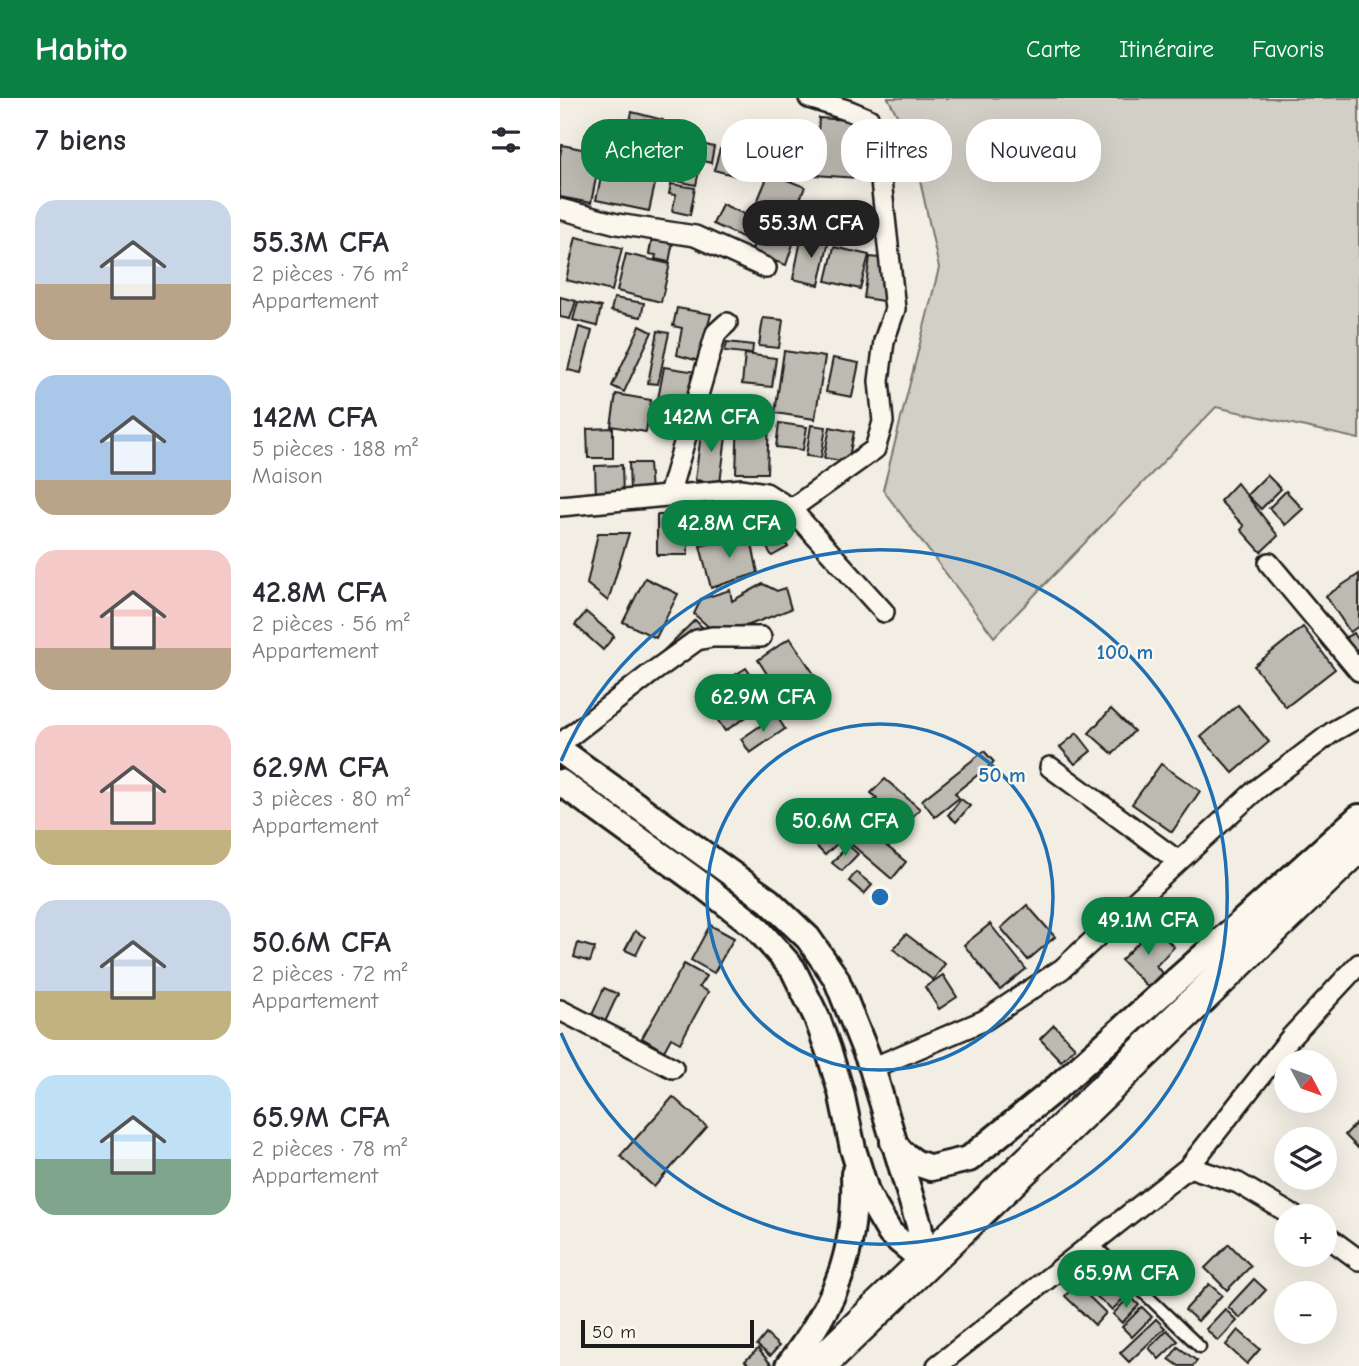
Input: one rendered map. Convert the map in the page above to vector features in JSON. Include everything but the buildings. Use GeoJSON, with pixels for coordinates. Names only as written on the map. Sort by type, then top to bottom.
{"type":"FeatureCollection","features":[{"type":"Feature","properties":{"kind":"highway"},"geometry":{"type":"LineString","coordinates":[[817,1366],[1359,845]]}},
{"type":"Feature","properties":{"kind":"street"},"geometry":{"type":"LineString","coordinates":[[791,509],[875,449],[883,422],[879,381],[884,341],[895,309],[876,135],[869,119],[809,98]]}},
{"type":"Feature","properties":{"kind":"street"},"geometry":{"type":"LineString","coordinates":[[560,209],[617,225],[695,236],[766,268]]}},
{"type":"Feature","properties":{"kind":"street"},"geometry":{"type":"LineString","coordinates":[[669,495],[716,333],[727,323]]}},
{"type":"Feature","properties":{"kind":"street"},"geometry":{"type":"LineString","coordinates":[[560,506],[742,488],[766,493],[791,509],[884,612]]}},
{"type":"Feature","properties":{"kind":"street"},"geometry":{"type":"LineString","coordinates":[[1269,563],[1359,671]]}},
{"type":"Feature","properties":{"kind":"street"},"geometry":{"type":"LineString","coordinates":[[560,744],[697,640],[712,637],[761,637]]}},
{"type":"Feature","properties":{"kind":"street"},"geometry":{"type":"LineString","coordinates":[[872,1068],[985,1020],[1062,969],[1256,790],[1334,731],[1359,717]]}},
{"type":"Feature","properties":{"kind":"street"},"geometry":{"type":"LineString","coordinates":[[560,750],[769,901],[808,938],[836,978],[872,1068],[919,1225],[925,1262]]}},
{"type":"Feature","properties":{"kind":"street"},"geometry":{"type":"LineString","coordinates":[[1050,767],[1178,861]]}},
{"type":"Feature","properties":{"kind":"street"},"geometry":{"type":"LineString","coordinates":[[560,782],[755,926],[793,968],[817,1018],[829,1052],[867,1194],[890,1233],[925,1262]]}},
{"type":"Feature","properties":{"kind":"street"},"geometry":{"type":"LineString","coordinates":[[892,1140],[902,1153],[916,1163],[931,1168],[969,1158],[1055,1089],[1359,817]]}},
{"type":"Feature","properties":{"kind":"street"},"geometry":{"type":"LineString","coordinates":[[937,1366],[1189,1167],[1291,1037],[1359,964]]}},
{"type":"Feature","properties":{"kind":"street"},"geometry":{"type":"LineString","coordinates":[[560,1010],[673,1068]]}},
{"type":"Feature","properties":{"kind":"street"},"geometry":{"type":"LineString","coordinates":[[788,1366],[810,1338],[833,1298],[850,1244],[855,1201],[853,1149]]}},
{"type":"Feature","properties":{"kind":"street"},"geometry":{"type":"LineString","coordinates":[[1189,1167],[1238,1182],[1274,1204]]}},
{"type":"Feature","properties":{"kind":"street"},"geometry":{"type":"LineString","coordinates":[[1337,1244],[1359,1260]]}},
{"type":"Feature","properties":{"kind":"lane"},"geometry":{"type":"LineString","coordinates":[[1092,1243],[1200,1347]]}},
{"type":"Feature","properties":{"kind":"shaded area"},"geometry":{"type":"Polygon","coordinates":[[[888,98],[1359,98],[1359,439],[1216,407],[994,637],[883,490],[939,268],[920,182],[952,182],[952,119],[899,119],[888,98]]]}}]}
